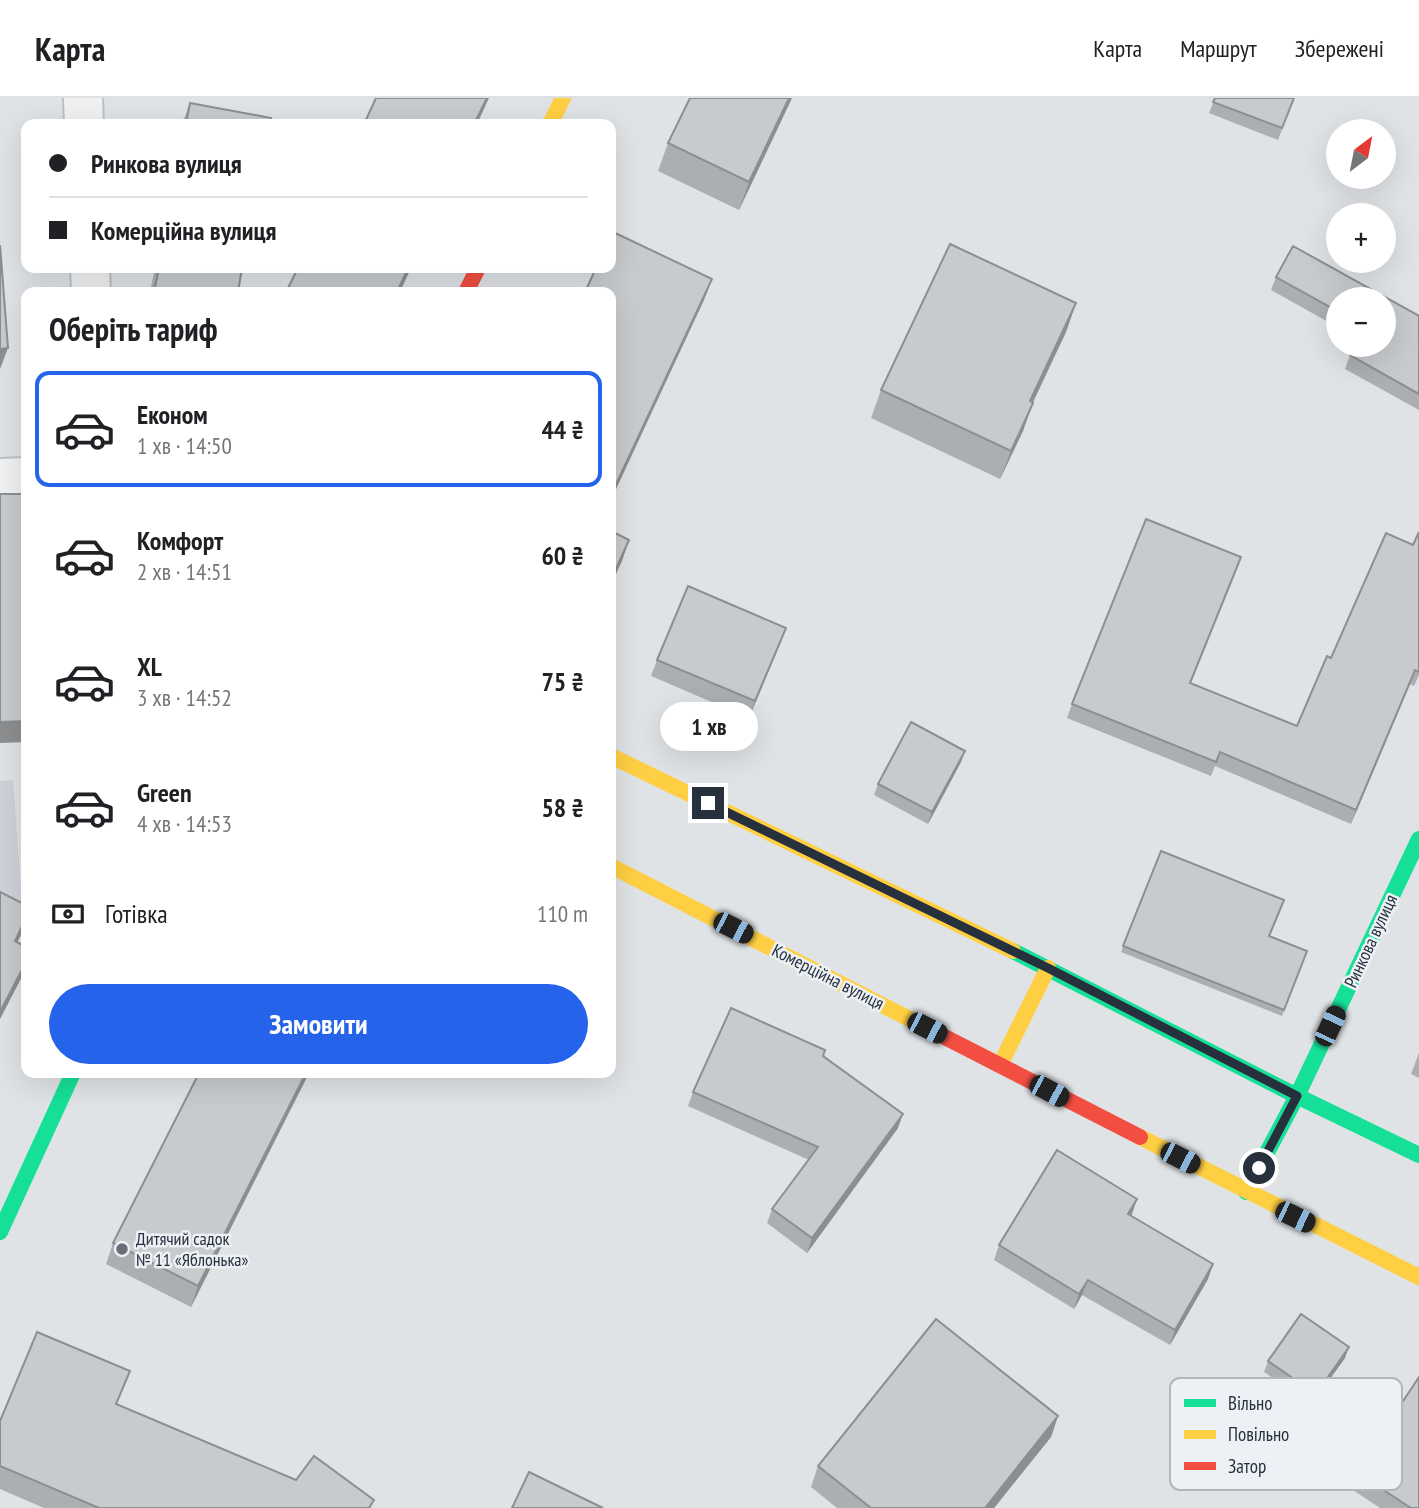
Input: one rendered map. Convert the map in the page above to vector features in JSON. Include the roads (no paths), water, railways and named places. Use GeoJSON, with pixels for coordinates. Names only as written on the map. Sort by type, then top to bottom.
{"type":"FeatureCollection","features":[{"type":"Feature","properties":{"kind":"street"},"geometry":{"type":"LineString","coordinates":[[83,98],[84,119]]}},
{"type":"Feature","properties":{"kind":"street"},"geometry":{"type":"LineString","coordinates":[[552,119],[563,98]]}},
{"type":"Feature","properties":{"kind":"street"},"geometry":{"type":"LineString","coordinates":[[0,478],[21,477]]}},
{"type":"Feature","properties":{"kind":"street"},"geometry":{"type":"LineString","coordinates":[[616,758],[1048,968],[1297,1096],[1419,1155]]}},
{"type":"Feature","properties":{"kind":"street","name":"Ринкова вулиця"},"geometry":{"type":"LineString","coordinates":[[1246,1192],[1297,1096],[1419,839]]}},
{"type":"Feature","properties":{"kind":"street","name":"Комерційна вулиця"},"geometry":{"type":"LineString","coordinates":[[616,869],[1246,1192],[1419,1277]]}},
{"type":"Feature","properties":{"kind":"street"},"geometry":{"type":"LineString","coordinates":[[1000,1065],[1048,968]]}},
{"type":"Feature","properties":{"kind":"street"},"geometry":{"type":"LineString","coordinates":[[0,1232],[71,1078]]}},
{"type":"Feature","properties":{"kind":"place","name":"Дитячий садок № 11 «Яблонька»"},"geometry":{"type":"Point","coordinates":[122,1249]}}]}
